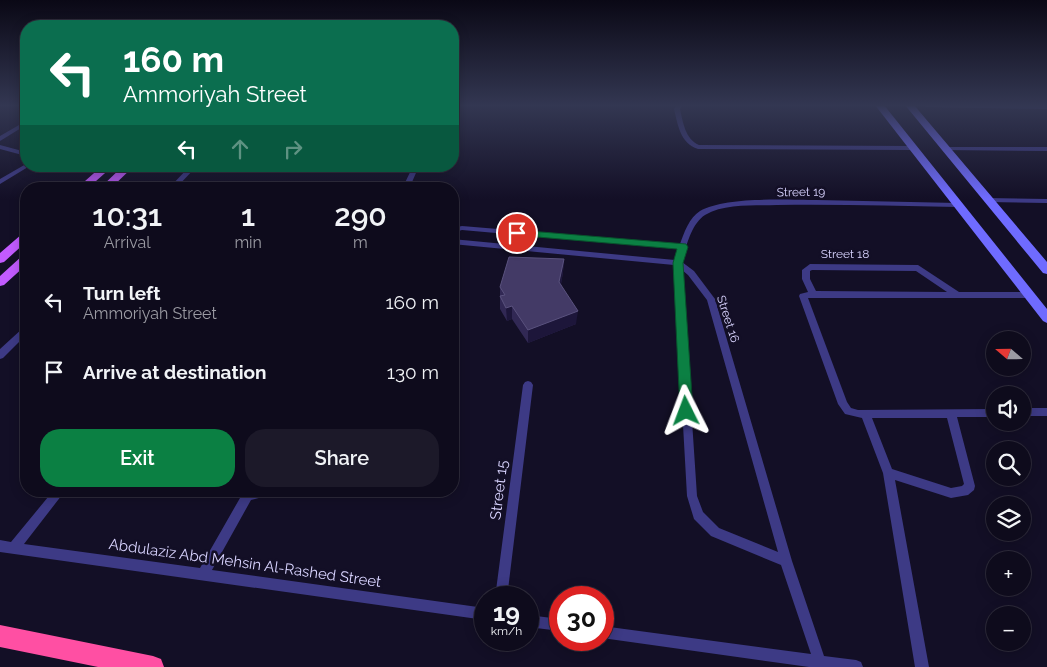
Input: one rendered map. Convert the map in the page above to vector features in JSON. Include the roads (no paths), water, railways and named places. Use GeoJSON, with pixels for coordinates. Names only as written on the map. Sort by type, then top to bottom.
{"type":"FeatureCollection","features":[{"type":"Feature","properties":{"kind":"highway"},"geometry":{"type":"LineString","coordinates":[[0,636],[153,667]]}},
{"type":"Feature","properties":{"kind":"main road"},"geometry":{"type":"LineString","coordinates":[[904,136],[1047,318]]}},
{"type":"Feature","properties":{"kind":"main road"},"geometry":{"type":"LineString","coordinates":[[934,136],[1045,266]]}},
{"type":"Feature","properties":{"kind":"main road"},"geometry":{"type":"LineString","coordinates":[[90,182],[101,172]]}},
{"type":"Feature","properties":{"kind":"main road"},"geometry":{"type":"LineString","coordinates":[[111,182],[122,172]]}},
{"type":"Feature","properties":{"kind":"main road"},"geometry":{"type":"LineString","coordinates":[[0,258],[20,241]]}},
{"type":"Feature","properties":{"kind":"main road"},"geometry":{"type":"LineString","coordinates":[[0,282],[20,264]]}},
{"type":"Feature","properties":{"kind":"street"},"geometry":{"type":"LineString","coordinates":[[685,136],[690,144],[698,147],[914,148]]}},
{"type":"Feature","properties":{"kind":"street"},"geometry":{"type":"LineString","coordinates":[[0,147],[20,152]]}},
{"type":"Feature","properties":{"kind":"street"},"geometry":{"type":"LineString","coordinates":[[945,149],[1047,149]]}},
{"type":"Feature","properties":{"kind":"street"},"geometry":{"type":"LineString","coordinates":[[0,182],[20,170]]}},
{"type":"Feature","properties":{"kind":"street"},"geometry":{"type":"LineString","coordinates":[[178,182],[188,172]]}},
{"type":"Feature","properties":{"kind":"street"},"geometry":{"type":"LineString","coordinates":[[988,200],[1047,201]]}},
{"type":"Feature","properties":{"kind":"street","name":"Street 19"},"geometry":{"type":"LineString","coordinates":[[678,263],[690,230],[702,214],[726,207],[803,202],[957,205]]}},
{"type":"Feature","properties":{"kind":"street"},"geometry":{"type":"LineString","coordinates":[[459,229],[683,247]]}},
{"type":"Feature","properties":{"kind":"street"},"geometry":{"type":"LineString","coordinates":[[459,242],[678,263],[692,496],[698,515],[715,532],[786,561]]}},
{"type":"Feature","properties":{"kind":"street","name":"Street 16"},"geometry":{"type":"LineString","coordinates":[[678,263],[692,273],[711,298],[786,561],[820,663]]}},
{"type":"Feature","properties":{"kind":"street","name":"Street 18"},"geometry":{"type":"LineString","coordinates":[[813,294],[805,275],[806,270],[810,267],[909,266],[918,268],[958,295]]}},
{"type":"Feature","properties":{"kind":"street"},"geometry":{"type":"LineString","coordinates":[[986,413],[865,414],[848,411],[843,404],[803,299],[804,295],[1028,295]]}},
{"type":"Feature","properties":{"kind":"street"},"geometry":{"type":"LineString","coordinates":[[0,355],[20,336]]}},
{"type":"Feature","properties":{"kind":"street","name":"Street 15"},"geometry":{"type":"LineString","coordinates":[[503,586],[528,385]]}},
{"type":"Feature","properties":{"kind":"street"},"geometry":{"type":"LineString","coordinates":[[1031,412],[1047,412]]}},
{"type":"Feature","properties":{"kind":"street"},"geometry":{"type":"LineString","coordinates":[[865,414],[888,473],[922,667]]}},
{"type":"Feature","properties":{"kind":"street"},"geometry":{"type":"LineString","coordinates":[[888,473],[951,493],[964,491],[970,486],[951,414]]}},
{"type":"Feature","properties":{"kind":"street"},"geometry":{"type":"LineString","coordinates":[[14,547],[55,497]]}},
{"type":"Feature","properties":{"kind":"street"},"geometry":{"type":"LineString","coordinates":[[203,574],[246,497]]}},
{"type":"Feature","properties":{"kind":"street","name":"Abdulaziz Abd Mehsin Al-Rashed Street"},"geometry":{"type":"LineString","coordinates":[[0,546],[474,612]]}},
{"type":"Feature","properties":{"kind":"street"},"geometry":{"type":"LineString","coordinates":[[614,634],[856,667]]}}]}
